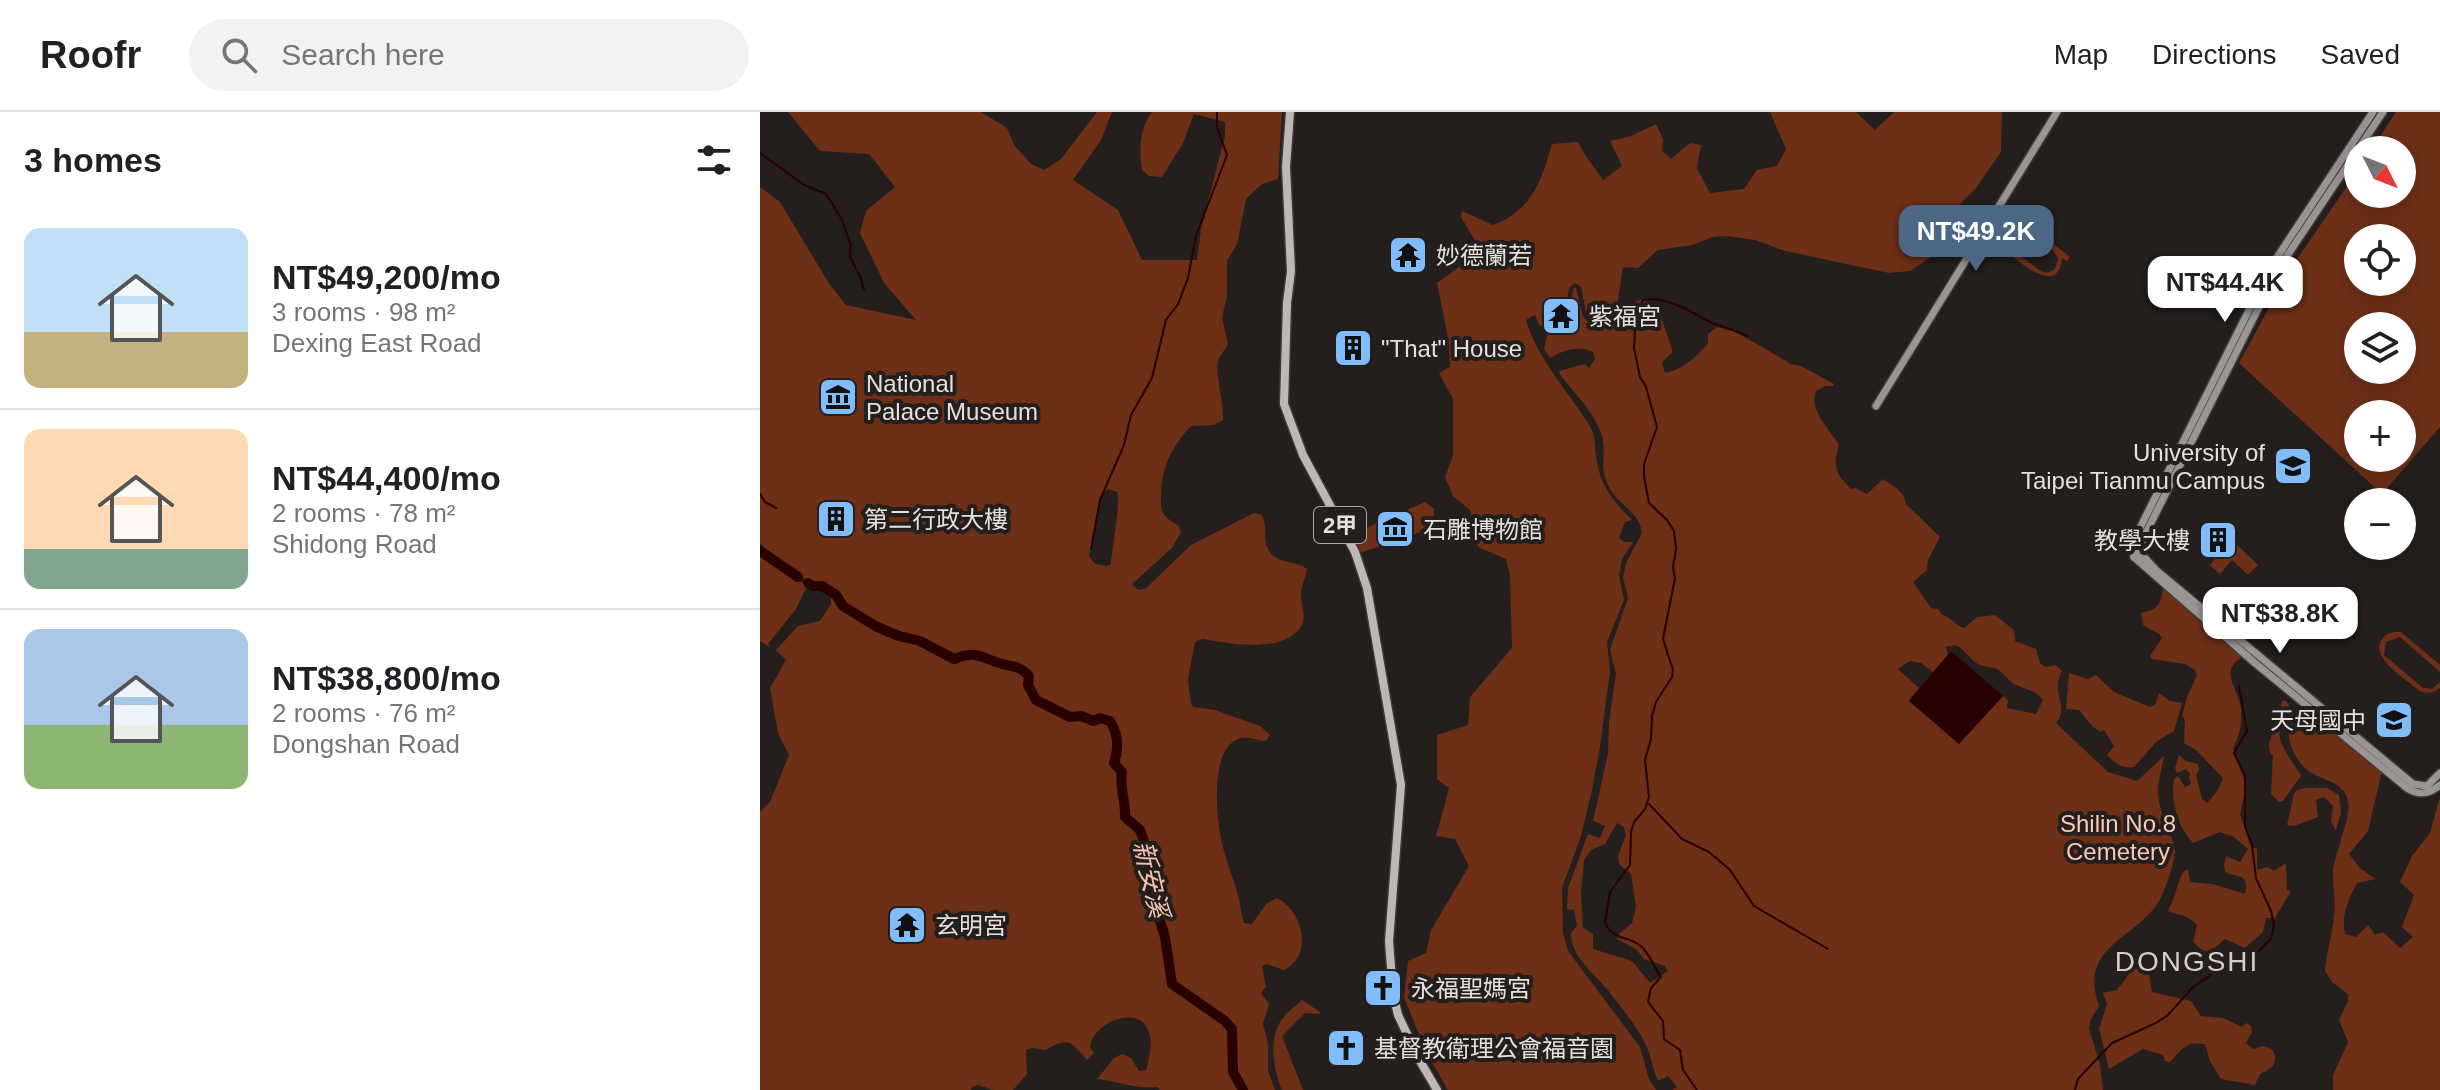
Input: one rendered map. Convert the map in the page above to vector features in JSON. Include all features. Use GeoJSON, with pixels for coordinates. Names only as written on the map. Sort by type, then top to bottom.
{"type":"FeatureCollection","features":[{"type":"Feature","properties":{"kind":"main road","name":"2甲"},"geometry":{"type":"LineString","coordinates":[[1290,112],[1286,167],[1291,271],[1284,404],[1303,455],[1355,552],[1367,588],[1401,785],[1389,941],[1391,978],[1398,1015],[1437,1090]]}},
{"type":"Feature","properties":{"kind":"street"},"geometry":{"type":"LineString","coordinates":[[1876,406],[2057,112]]}},
{"type":"Feature","properties":{"kind":"street"},"geometry":{"type":"LineString","coordinates":[[2373,112],[2270,268],[2134,540],[2134,557],[2255,663],[2407,788],[2414,793],[2440,785]]}},
{"type":"Feature","properties":{"kind":"street"},"geometry":{"type":"LineString","coordinates":[[2134,557],[2277,271],[2383,112]]}},
{"type":"Feature","properties":{"kind":"street"},"geometry":{"type":"LineString","coordinates":[[2428,790],[2440,773]]}},
{"type":"Feature","properties":{"kind":"green space"},"geometry":{"type":"Polygon","coordinates":[[[788,112],[981,112],[1007,128],[1014,145],[1031,164],[1044,170],[1061,159],[1097,112],[1112,112],[1101,140],[1073,180],[1118,210],[1142,260],[1197,260],[1201,229],[1225,136],[1225,122],[1194,114],[1183,143],[1162,177],[1149,176],[1142,170],[1140,155],[1145,125],[1152,112],[1282,112],[1278,179],[1262,184],[1246,199],[1237,244],[1227,261],[1227,295],[1222,318],[1228,344],[1217,367],[1223,420],[1214,425],[1191,426],[1173,450],[1163,475],[1161,506],[1181,532],[1172,548],[1132,584],[1138,590],[1145,589],[1191,545],[1254,513],[1262,515],[1270,553],[1307,569],[1301,591],[1303,622],[1294,634],[1270,644],[1255,645],[1202,639],[1195,642],[1188,679],[1194,707],[1215,710],[1260,726],[1270,735],[1266,741],[1240,738],[1227,748],[1218,775],[1217,809],[1221,840],[1244,923],[1252,924],[1266,904],[1277,898],[1293,913],[1302,933],[1299,954],[1293,963],[1284,970],[1267,964],[1262,966],[1266,987],[1261,993],[1269,1004],[1263,1024],[1268,1044],[1268,1071],[1275,1090],[1160,1090],[1157,1087],[1097,1079],[1114,1058],[1122,1054],[1131,1058],[1139,1071],[1146,1070],[1151,1046],[1148,1029],[1140,1020],[1128,1018],[1104,1026],[1095,1036],[1090,1047],[1094,1053],[1087,1060],[1066,1042],[1046,1050],[1026,1050],[1027,1074],[1013,1090],[993,1090],[978,1085],[971,1090],[760,1090],[760,812],[770,802],[789,755],[778,733],[770,688],[786,660],[776,650],[798,626],[820,621],[831,604],[831,589],[819,581],[811,583],[773,558],[760,543],[760,187],[780,202],[830,285],[846,305],[916,320],[884,283],[860,233],[866,211],[895,187],[869,154],[820,151],[788,112]],[[1108,489],[1100,497],[1089,556],[1095,564],[1111,564],[1117,492],[1108,489]]]}},
{"type":"Feature","properties":{"kind":"green space"},"geometry":{"type":"Polygon","coordinates":[[[1770,112],[1856,112],[1875,130],[1894,112],[2002,112],[2001,152],[1976,188],[1948,216],[1931,257],[1910,271],[1889,273],[1785,251],[1755,240],[1713,237],[1692,245],[1658,250],[1638,268],[1623,267],[1618,300],[1603,319],[1594,321],[1586,314],[1581,287],[1575,283],[1569,288],[1562,310],[1547,328],[1539,325],[1535,315],[1526,320],[1538,349],[1592,430],[1605,487],[1632,520],[1625,522],[1619,538],[1624,542],[1633,542],[1622,559],[1619,575],[1624,600],[1607,642],[1610,671],[1592,790],[1581,836],[1562,888],[1563,933],[1568,951],[1640,1047],[1649,1079],[1656,1090],[1448,1090],[1426,1052],[1404,997],[1408,961],[1426,953],[1431,930],[1469,866],[1455,839],[1436,836],[1449,788],[1437,779],[1437,735],[1468,725],[1470,697],[1512,648],[1510,576],[1506,559],[1478,547],[1470,510],[1453,496],[1445,477],[1453,456],[1453,399],[1439,373],[1450,367],[1449,343],[1437,283],[1470,259],[1478,246],[1461,217],[1462,211],[1493,225],[1517,211],[1539,182],[1552,144],[1578,142],[1603,180],[1622,166],[1610,141],[1631,136],[1656,124],[1663,139],[1662,151],[1671,159],[1690,143],[1701,145],[1697,168],[1710,193],[1744,189],[1757,170],[1777,166],[1786,149],[1770,112]]]}},
{"type":"Feature","properties":{"kind":"green space"},"geometry":{"type":"Polygon","coordinates":[[[2396,112],[2440,112],[2440,427],[2416,455],[2416,400],[2344,400],[2344,459],[2239,363],[2289,271],[2344,190],[2344,208],[2416,208],[2416,136],[2380,136],[2396,112]]]}},
{"type":"Feature","properties":{"kind":"green space"},"geometry":{"type":"Polygon","coordinates":[[[2012,211],[2070,257],[2067,261],[2062,258],[2059,270],[2052,276],[2032,271],[1996,240],[1996,228],[2002,220],[2011,218],[2009,214],[2012,211]],[[2009,222],[2001,229],[2005,244],[2039,270],[2046,273],[2055,269],[2058,259],[2050,247],[2038,235],[2009,222]]]}},
{"type":"Feature","properties":{"kind":"green space","name":"Shilin No.8 Cemetery"},"geometry":{"type":"Polygon","coordinates":[[[1576,287],[1583,317],[1591,324],[1599,323],[1640,300],[1658,308],[1672,349],[1672,353],[1662,362],[1665,373],[1683,366],[1694,357],[1708,343],[1708,334],[1717,327],[1736,332],[1791,364],[1801,366],[1834,384],[1816,391],[1814,398],[1817,412],[1839,445],[1836,465],[1842,479],[1851,489],[1867,494],[1883,479],[1901,492],[1906,504],[1940,537],[1928,560],[1927,570],[1913,582],[1931,608],[1938,609],[1942,615],[1964,628],[1977,617],[1995,615],[2014,630],[2015,641],[2036,649],[2040,663],[2045,667],[2056,665],[2062,671],[2058,684],[2061,714],[2056,723],[2108,772],[2137,781],[2164,756],[2158,792],[2175,855],[2165,889],[2154,908],[2104,954],[2097,968],[2094,985],[2099,1006],[2089,1028],[2100,1065],[2103,1090],[1672,1090],[1677,1087],[1668,1076],[1658,1081],[1648,1049],[1638,1031],[1575,949],[1571,933],[1577,926],[1574,910],[1567,909],[1568,888],[1588,834],[1600,838],[1605,826],[1593,821],[1608,753],[1616,674],[1610,650],[1628,598],[1623,577],[1626,563],[1642,533],[1638,520],[1614,495],[1606,481],[1599,428],[1559,371],[1585,364],[1589,368],[1595,359],[1593,352],[1571,349],[1550,358],[1544,349],[1547,335],[1570,309],[1576,287]],[[1956,645],[1946,647],[1948,655],[1933,672],[1921,663],[1910,661],[1898,669],[1919,688],[1909,700],[1959,744],[2003,696],[2008,700],[2007,708],[2036,714],[2043,700],[2040,696],[2014,684],[1997,669],[1977,664],[1956,645]],[[1617,823],[1605,844],[1591,850],[1584,860],[1581,893],[1583,928],[1593,934],[1593,949],[1632,961],[1650,983],[1668,971],[1665,966],[1644,959],[1636,949],[1617,939],[1632,923],[1636,907],[1631,874],[1619,864],[1618,856],[1626,835],[1624,827],[1617,823]]]}},
{"type":"Feature","properties":{"kind":"green space"},"geometry":{"type":"Polygon","coordinates":[[[2358,472],[2401,472],[2387,488],[2375,488],[2358,472]]]}},
{"type":"Feature","properties":{"kind":"green space"},"geometry":{"type":"Polygon","coordinates":[[[1425,502],[1434,509],[1433,528],[1360,553],[1352,534],[1425,502]]]}},
{"type":"Feature","properties":{"kind":"green space"},"geometry":{"type":"Polygon","coordinates":[[[2232,540],[2258,565],[2248,575],[2232,560],[2220,574],[2210,565],[2232,540]]]}},
{"type":"Feature","properties":{"kind":"green space"},"geometry":{"type":"Polygon","coordinates":[[[760,554],[807,586],[796,609],[768,644],[771,648],[760,641],[760,554]]]}},
{"type":"Feature","properties":{"kind":"green space"},"geometry":{"type":"Polygon","coordinates":[[[2163,587],[2243,656],[2231,670],[2241,715],[2240,732],[2233,748],[2244,780],[2240,814],[2251,847],[2257,849],[2257,870],[2267,867],[2274,871],[2286,863],[2287,890],[2291,891],[2275,918],[2266,918],[2263,932],[2245,948],[2225,939],[2210,952],[2202,950],[2193,942],[2197,925],[2187,917],[2168,911],[2184,871],[2188,869],[2190,882],[2212,884],[2245,894],[2244,879],[2225,872],[2224,865],[2226,856],[2240,862],[2248,849],[2234,837],[2220,832],[2193,843],[2176,813],[2174,779],[2178,776],[2185,787],[2191,784],[2186,769],[2177,773],[2175,768],[2179,755],[2186,761],[2198,764],[2196,775],[2202,799],[2207,803],[2223,778],[2196,750],[2184,743],[2185,720],[2182,716],[2197,675],[2195,670],[2185,664],[2152,659],[2150,656],[2162,638],[2143,625],[2141,613],[2158,605],[2163,587]]]}},
{"type":"Feature","properties":{"kind":"green space"},"geometry":{"type":"Polygon","coordinates":[[[2401,632],[2440,665],[2440,672],[2400,637],[2386,642],[2384,655],[2423,688],[2432,689],[2440,682],[2438,690],[2420,691],[2384,660],[2379,645],[2383,638],[2389,633],[2401,632]]]}},
{"type":"Feature","properties":{"kind":"green space"},"geometry":{"type":"Polygon","coordinates":[[[2069,673],[2088,679],[2096,675],[2114,692],[2150,707],[2155,705],[2159,693],[2170,701],[2182,703],[2174,731],[2157,741],[2134,767],[2119,765],[2107,755],[2114,746],[2104,730],[2101,732],[2093,727],[2079,710],[2066,709],[2069,673]]]}},
{"type":"Feature","properties":{"kind":"green space"},"geometry":{"type":"Polygon","coordinates":[[[2282,701],[2290,707],[2280,727],[2281,743],[2301,776],[2283,801],[2279,802],[2271,794],[2273,755],[2270,754],[2269,744],[2282,701]]]}},
{"type":"Feature","properties":{"kind":"green space"},"geometry":{"type":"Polygon","coordinates":[[[2304,706],[2384,771],[2368,831],[2349,854],[2361,869],[2376,879],[2357,883],[2346,908],[2345,934],[2356,937],[2368,925],[2375,935],[2383,932],[2400,948],[2413,937],[2402,927],[2414,895],[2400,882],[2412,856],[2430,833],[2440,797],[2440,1090],[2333,1090],[2333,1075],[2348,1042],[2339,1020],[2348,994],[2332,982],[2325,971],[2335,911],[2334,866],[2347,820],[2348,801],[2343,790],[2306,769],[2295,754],[2289,728],[2291,719],[2304,706]]]}},
{"type":"Feature","properties":{"kind":"green space"},"geometry":{"type":"Polygon","coordinates":[[[2307,788],[2327,788],[2339,795],[2341,813],[2336,830],[2331,822],[2333,806],[2324,797],[2316,800],[2318,817],[2294,826],[2287,825],[2294,794],[2307,788]]]}},
{"type":"Feature","properties":{"kind":"green space"},"geometry":{"type":"Polygon","coordinates":[[[2136,965],[2148,967],[2152,992],[2191,1001],[2201,1016],[2223,1018],[2242,1027],[2247,1023],[2251,1026],[2252,1032],[2246,1043],[2253,1049],[2263,1046],[2272,1049],[2275,1056],[2273,1066],[2260,1074],[2255,1085],[2221,1079],[2210,1061],[2205,1044],[2198,1043],[2184,1047],[2170,1062],[2165,1061],[2163,1055],[2143,1049],[2109,1069],[2099,1029],[2107,1004],[2103,993],[2117,990],[2136,965]]]}},
{"type":"Feature","properties":{"kind":"green space"},"geometry":{"type":"Polygon","coordinates":[[[1302,1000],[1319,1014],[1305,1013],[1282,1036],[1303,1090],[1282,1090],[1275,1066],[1274,1039],[1281,1020],[1302,1000]]]}},
{"type":"Feature","properties":{"kind":"shaded area"},"geometry":{"type":"Polygon","coordinates":[[[1951,651],[2003,696],[1959,744],[1909,701],[1951,651]]]}},
{"type":"Feature","properties":{"kind":"waterway"},"geometry":{"type":"LineString","coordinates":[[1091,549],[1100,500],[1124,445],[1131,415],[1152,378],[1166,320],[1178,304],[1188,278],[1196,236],[1227,155],[1217,127],[1217,112]]}},
{"type":"Feature","properties":{"kind":"waterway"},"geometry":{"type":"LineString","coordinates":[[760,153],[804,185],[826,194],[841,218],[851,245],[850,257],[864,290]]}},
{"type":"Feature","properties":{"kind":"waterway"},"geometry":{"type":"LineString","coordinates":[[1697,1090],[1683,1070],[1680,1050],[1664,1039],[1663,1021],[1648,1002],[1651,988],[1661,977],[1642,947],[1616,935],[1605,923],[1610,892],[1630,865],[1634,822],[1645,809],[1649,797],[1645,760],[1651,739],[1652,716],[1673,670],[1663,639],[1675,578],[1676,549],[1674,531],[1649,503],[1644,476],[1644,464],[1657,427],[1634,348],[1636,314],[1643,300],[1661,300],[1747,336]]}},
{"type":"Feature","properties":{"kind":"waterway"},"geometry":{"type":"LineString","coordinates":[[760,494],[765,502],[776,508]]}},
{"type":"Feature","properties":{"kind":"waterway","name":"新安溪"},"geometry":{"type":"LineString","coordinates":[[760,551],[798,577]]}},
{"type":"Feature","properties":{"kind":"waterway","name":"新安溪"},"geometry":{"type":"LineString","coordinates":[[808,583],[822,586],[836,595],[843,606],[877,627],[920,641],[954,659],[977,655],[1018,668],[1029,676],[1028,685],[1036,700],[1070,717],[1110,721],[1117,742],[1114,763],[1122,772],[1125,817],[1140,830],[1147,850],[1142,863],[1165,937],[1172,984],[1232,1029],[1233,1072],[1243,1090]]}},
{"type":"Feature","properties":{"kind":"waterway"},"geometry":{"type":"LineString","coordinates":[[2075,1090],[2078,1079],[2112,1043],[2156,1023],[2168,1015],[2193,987],[2223,967],[2257,953],[2271,939],[2274,925],[2271,911],[2256,878],[2252,845],[2245,826],[2245,776],[2234,753],[2247,731],[2239,686]]}},
{"type":"Feature","properties":{"kind":"waterway"},"geometry":{"type":"LineString","coordinates":[[1649,804],[1682,839],[1709,852],[1730,870],[1754,906],[1828,949]]}},
{"type":"Feature","properties":{"kind":"place","name":"妙德蘭若"},"geometry":{"type":"Point","coordinates":[1408,255]}},
{"type":"Feature","properties":{"kind":"place","name":"紫福宮"},"geometry":{"type":"Point","coordinates":[1561,316]}},
{"type":"Feature","properties":{"kind":"place","name":"\"That\" House"},"geometry":{"type":"Point","coordinates":[1353,348]}},
{"type":"Feature","properties":{"kind":"place","name":"National Palace Museum"},"geometry":{"type":"Point","coordinates":[838,397]}},
{"type":"Feature","properties":{"kind":"place","name":"University of Taipei Tianmu Campus"},"geometry":{"type":"Point","coordinates":[2293,466]}},
{"type":"Feature","properties":{"kind":"place","name":"第二行政大樓"},"geometry":{"type":"Point","coordinates":[836,519]}},
{"type":"Feature","properties":{"kind":"place","name":"石雕博物館"},"geometry":{"type":"Point","coordinates":[1395,529]}},
{"type":"Feature","properties":{"kind":"place","name":"教學大樓"},"geometry":{"type":"Point","coordinates":[2218,540]}},
{"type":"Feature","properties":{"kind":"place","name":"天母國中"},"geometry":{"type":"Point","coordinates":[2394,720]}},
{"type":"Feature","properties":{"kind":"place","name":"玄明宮"},"geometry":{"type":"Point","coordinates":[907,925]}},
{"type":"Feature","properties":{"kind":"place","name":"永福聖媽宮"},"geometry":{"type":"Point","coordinates":[1383,988]}},
{"type":"Feature","properties":{"kind":"place","name":"基督教衛理公會福音園"},"geometry":{"type":"Point","coordinates":[1346,1048]}},
{"type":"Feature","properties":{"kind":"district","name":"DONGSHI"},"geometry":{"type":"Point","coordinates":[2187,961]}}]}
